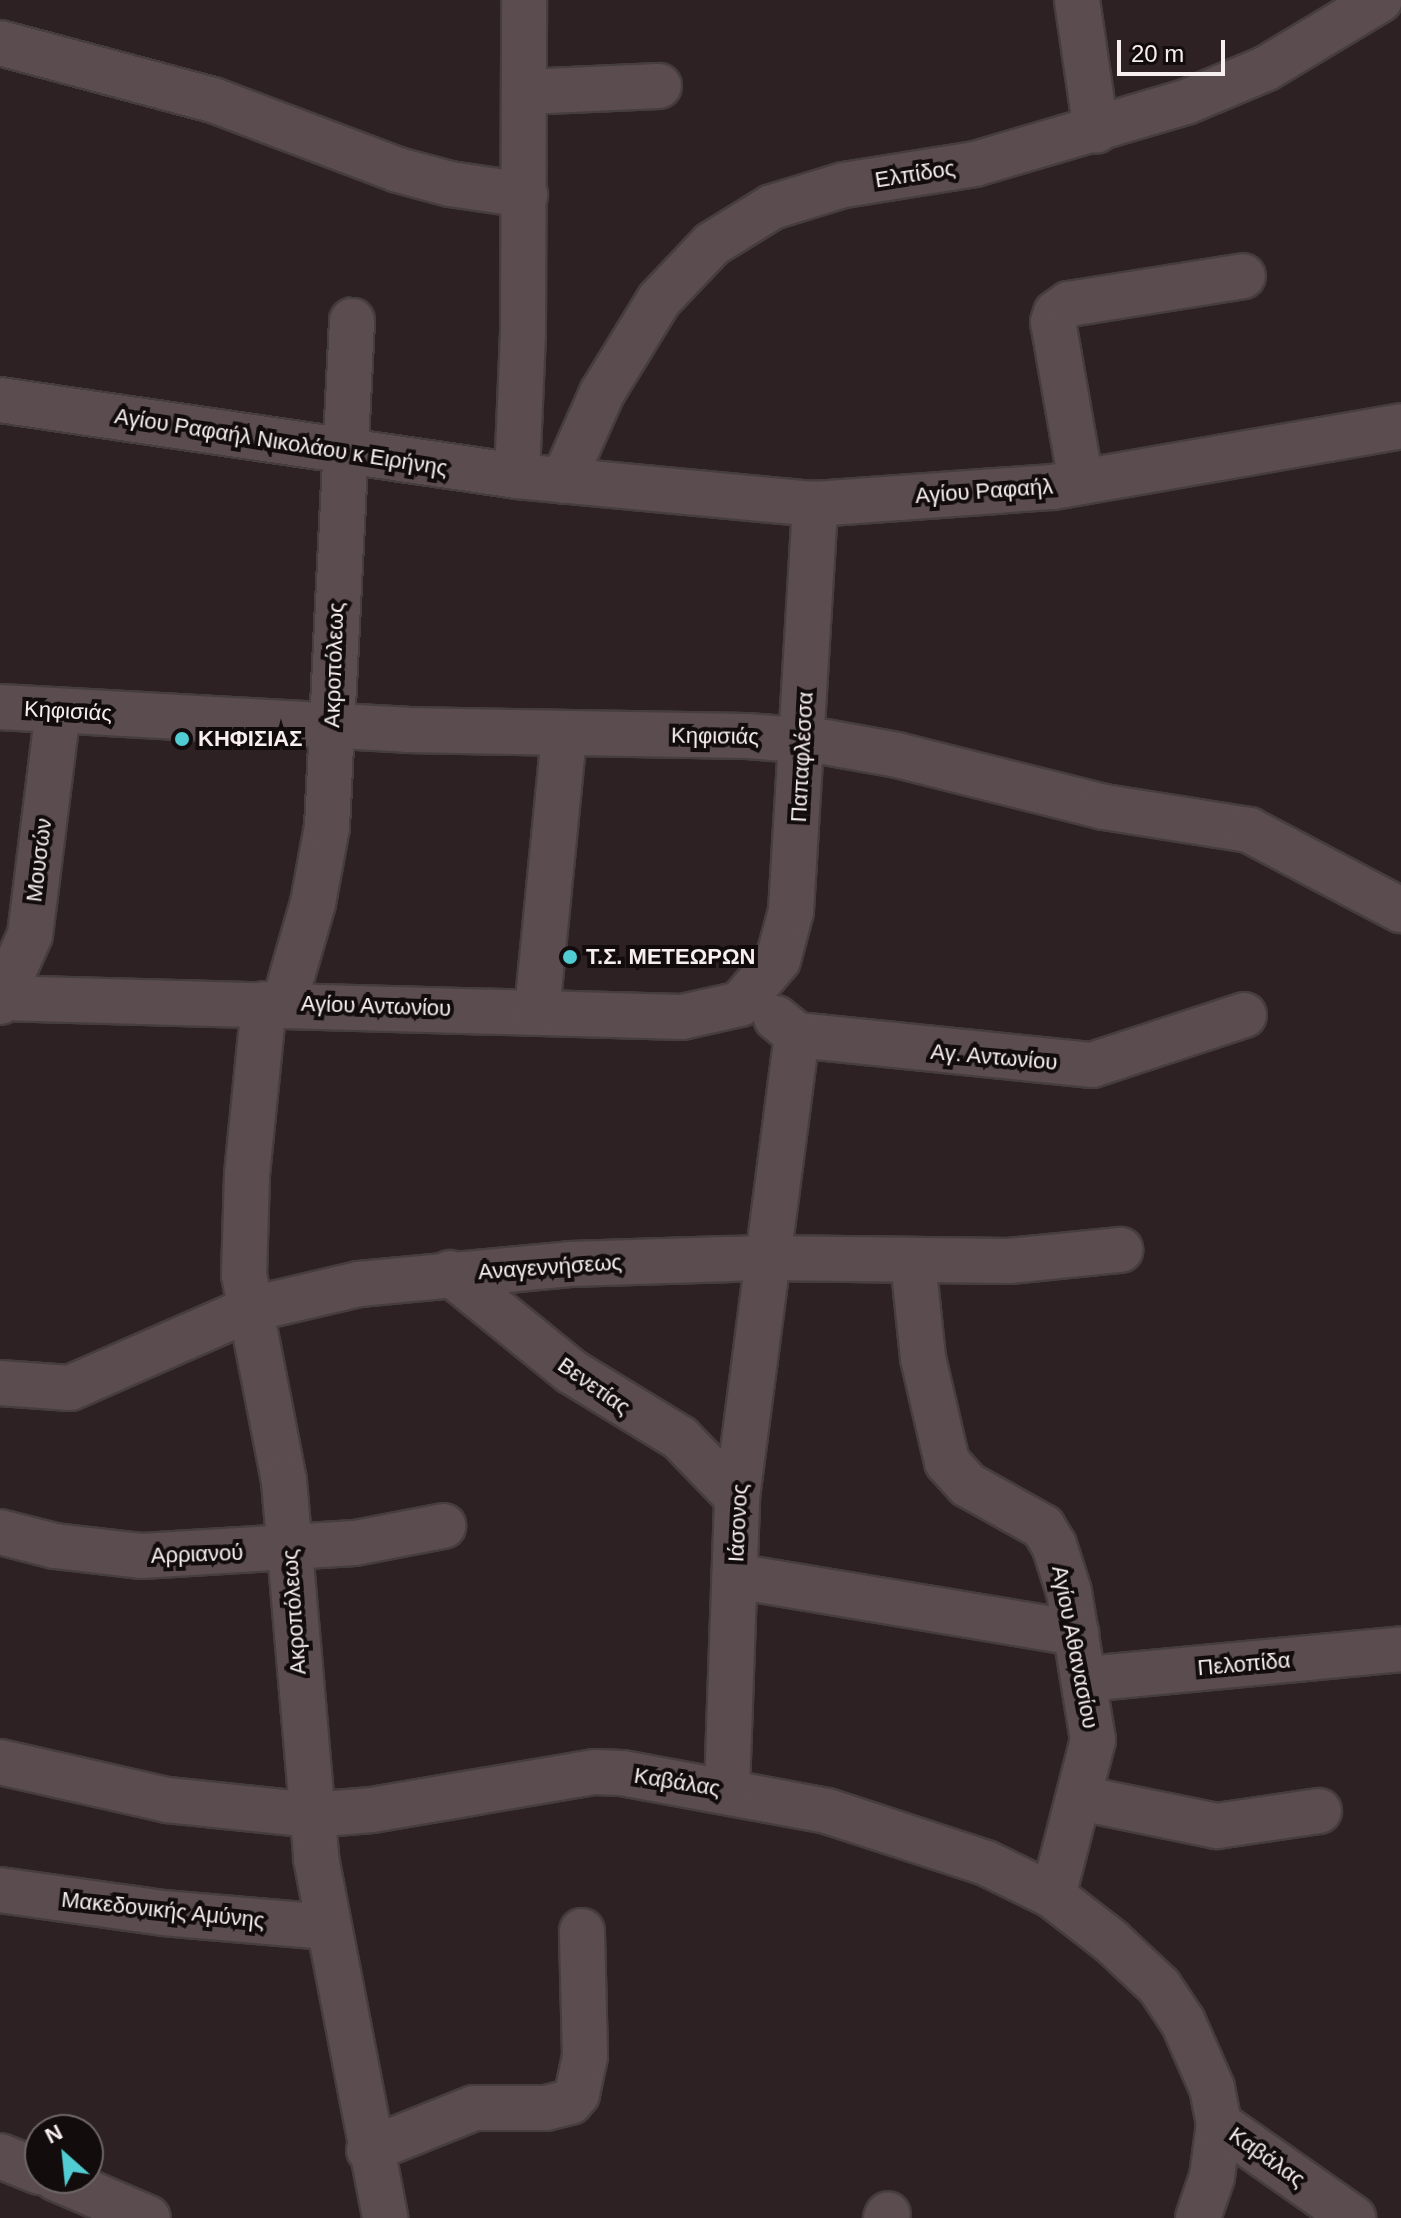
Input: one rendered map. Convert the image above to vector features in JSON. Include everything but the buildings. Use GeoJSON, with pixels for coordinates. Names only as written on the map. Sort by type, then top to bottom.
{"type":"FeatureCollection","features":[{"type":"Feature","properties":{"kind":"street"},"geometry":{"type":"LineString","coordinates":[[517,476],[525,195],[524,0]]}},
{"type":"Feature","properties":{"kind":"street"},"geometry":{"type":"LineString","coordinates":[[1077,0],[1096,131]]}},
{"type":"Feature","properties":{"kind":"street","name":"Ελπίδος"},"geometry":{"type":"LineString","coordinates":[[563,481],[602,393],[659,300],[712,244],[772,207],[844,185],[975,164],[1096,131],[1186,102],[1265,69],[1380,0]]}},
{"type":"Feature","properties":{"kind":"street"},"geometry":{"type":"LineString","coordinates":[[0,43],[213,100],[398,170],[450,184],[525,195]]}},
{"type":"Feature","properties":{"kind":"street"},"geometry":{"type":"LineString","coordinates":[[525,92],[659,86]]}},
{"type":"Feature","properties":{"kind":"street"},"geometry":{"type":"LineString","coordinates":[[1081,482],[1053,322],[1056,313],[1069,304],[1243,276]]}},
{"type":"Feature","properties":{"kind":"street","name":"Ακροπόλεως"},"geometry":{"type":"LineString","coordinates":[[352,321],[323,852],[274,1004],[244,1217],[248,1310],[279,1451],[291,1549],[311,1815],[326,1927],[385,2218]]}},
{"type":"Feature","properties":{"kind":"street","name":"Αγίου Ραφαήλ Νικολάου κ Ειρήνης"},"geometry":{"type":"LineString","coordinates":[[0,400],[344,453],[563,481]]}},
{"type":"Feature","properties":{"kind":"street","name":"Αγίου Ραφαήλ"},"geometry":{"type":"LineString","coordinates":[[563,481],[815,504],[1081,482],[1401,426]]}},
{"type":"Feature","properties":{"kind":"street","name":"Παπαφλέσσα"},"geometry":{"type":"LineString","coordinates":[[748,997],[771,973],[787,933],[804,740],[815,504]]}},
{"type":"Feature","properties":{"kind":"street","name":"Κηφισιάς"},"geometry":{"type":"LineString","coordinates":[[0,707],[332,726],[804,740],[897,755],[1104,807],[1249,830],[1401,910]]}},
{"type":"Feature","properties":{"kind":"street","name":"Μουσών"},"geometry":{"type":"LineString","coordinates":[[1,999],[30,935],[58,711]]}},
{"type":"Feature","properties":{"kind":"street"},"geometry":{"type":"LineString","coordinates":[[537,1011],[564,735]]}},
{"type":"Feature","properties":{"kind":"street"},"geometry":{"type":"LineString","coordinates":[[748,997],[797,1035],[765,1258]]}},
{"type":"Feature","properties":{"kind":"street","name":"Αγίου Αντωνίου"},"geometry":{"type":"LineString","coordinates":[[1,999],[702,1016],[748,997]]}},
{"type":"Feature","properties":{"kind":"street","name":"Αγ. Αντωνίου"},"geometry":{"type":"LineString","coordinates":[[797,1035],[1092,1065],[1244,1015]]}},
{"type":"Feature","properties":{"kind":"street","name":"Αναγεννήσεως"},"geometry":{"type":"LineString","coordinates":[[0,1383],[70,1388],[248,1310],[333,1288],[450,1273],[765,1258],[1009,1261],[1120,1250]]}},
{"type":"Feature","properties":{"kind":"street","name":"Ιάσονος"},"geometry":{"type":"LineString","coordinates":[[727,1789],[737,1497],[765,1258]]}},
{"type":"Feature","properties":{"kind":"street","name":"Αγίου Αθανασίου"},"geometry":{"type":"LineString","coordinates":[[913,1261],[923,1358],[947,1462],[968,1485],[1024,1512],[1047,1533],[1063,1570],[1086,1679],[1093,1740],[1053,1896]]}},
{"type":"Feature","properties":{"kind":"street","name":"Βενετίας"},"geometry":{"type":"LineString","coordinates":[[450,1273],[572,1372],[680,1438],[737,1497]]}},
{"type":"Feature","properties":{"kind":"street","name":"Αρριανού"},"geometry":{"type":"LineString","coordinates":[[0,1532],[55,1546],[142,1556],[291,1549],[391,1539],[443,1526]]}},
{"type":"Feature","properties":{"kind":"street"},"geometry":{"type":"LineString","coordinates":[[735,1576],[1076,1633]]}},
{"type":"Feature","properties":{"kind":"street","name":"Πελοπίδα"},"geometry":{"type":"LineString","coordinates":[[1086,1679],[1401,1649]]}},
{"type":"Feature","properties":{"kind":"street","name":"Καβάλας"},"geometry":{"type":"LineString","coordinates":[[0,1762],[167,1800],[311,1815],[385,1808],[595,1772],[727,1789],[910,1835],[1018,1876],[1053,1896],[1132,1959],[1168,1999],[1209,2078],[1219,2124],[1212,2177],[1198,2218]]}},
{"type":"Feature","properties":{"kind":"street"},"geometry":{"type":"LineString","coordinates":[[1080,1798],[1217,1826],[1319,1811]]}},
{"type":"Feature","properties":{"kind":"street","name":"Μακεδονικής Αμύνης"},"geometry":{"type":"LineString","coordinates":[[0,1890],[163,1913],[326,1927]]}},
{"type":"Feature","properties":{"kind":"street"},"geometry":{"type":"LineString","coordinates":[[369,2150],[463,2111],[570,2102],[577,2094],[585,2056],[582,1931]]}},
{"type":"Feature","properties":{"kind":"street","name":"Καβάλας"},"geometry":{"type":"LineString","coordinates":[[1219,2124],[1353,2218]]}},
{"type":"Feature","properties":{"kind":"street"},"geometry":{"type":"LineString","coordinates":[[0,2156],[24,2166]]}},
{"type":"Feature","properties":{"kind":"street"},"geometry":{"type":"LineString","coordinates":[[92,2194],[148,2218]]}},
{"type":"Feature","properties":{"kind":"place","name":"ΚΗΦΙΣΙΑΣ"},"geometry":{"type":"Point","coordinates":[182,739]}},
{"type":"Feature","properties":{"kind":"place","name":"Τ.Σ. ΜΕΤΕΩΡΩΝ"},"geometry":{"type":"Point","coordinates":[570,957]}}]}
